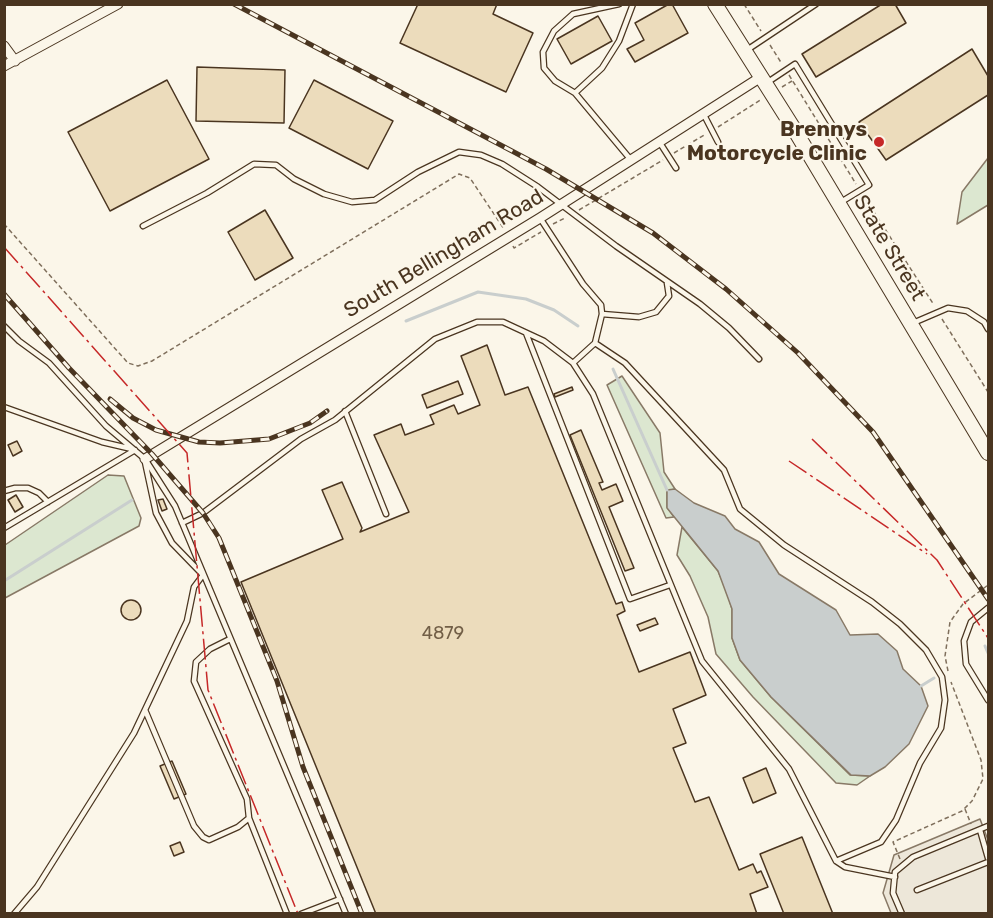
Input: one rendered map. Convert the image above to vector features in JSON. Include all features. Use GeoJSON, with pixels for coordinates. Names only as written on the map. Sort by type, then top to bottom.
{"type":"FeatureCollection","features":[{"type":"Feature","properties":{"kind":"main road","name":"State Street"},"geometry":{"type":"LineString","coordinates":[[714,4],[766,84],[988,453]]}},
{"type":"Feature","properties":{"kind":"street"},"geometry":{"type":"LineString","coordinates":[[4,66],[118,4]]}},
{"type":"Feature","properties":{"kind":"street"},"geometry":{"type":"LineString","coordinates":[[4,46],[15,61]]}},
{"type":"Feature","properties":{"kind":"street","name":"South Bellingham Road"},"geometry":{"type":"LineString","coordinates":[[145,459],[540,218],[703,113],[766,84]]}},
{"type":"Feature","properties":{"kind":"lane"},"geometry":{"type":"LineString","coordinates":[[619,4],[573,14],[554,31],[543,52],[544,68],[555,81],[575,93],[631,160]]}},
{"type":"Feature","properties":{"kind":"lane"},"geometry":{"type":"LineString","coordinates":[[575,93],[602,68],[619,41],[633,4]]}},
{"type":"Feature","properties":{"kind":"lane"},"geometry":{"type":"LineString","coordinates":[[744,51],[816,4]]}},
{"type":"Feature","properties":{"kind":"lane"},"geometry":{"type":"LineString","coordinates":[[766,84],[795,64],[869,185],[838,203]]}},
{"type":"Feature","properties":{"kind":"lane"},"geometry":{"type":"LineString","coordinates":[[703,113],[718,142]]}},
{"type":"Feature","properties":{"kind":"lane"},"geometry":{"type":"LineString","coordinates":[[659,142],[676,168]]}},
{"type":"Feature","properties":{"kind":"lane"},"geometry":{"type":"LineString","coordinates":[[143,226],[254,164],[276,165],[294,179],[324,194],[352,202],[375,200],[418,172],[459,152],[481,155],[502,164],[561,204],[729,328],[759,359]]}},
{"type":"Feature","properties":{"kind":"lane"},"geometry":{"type":"LineString","coordinates":[[540,218],[583,284],[601,305],[602,314],[595,343],[573,363]]}},
{"type":"Feature","properties":{"kind":"lane"},"geometry":{"type":"LineString","coordinates":[[602,314],[639,317],[656,312],[669,296],[667,283]]}},
{"type":"Feature","properties":{"kind":"lane"},"geometry":{"type":"LineString","coordinates":[[910,324],[948,308],[967,311],[984,322],[988,329]]}},
{"type":"Feature","properties":{"kind":"lane"},"geometry":{"type":"LineString","coordinates":[[182,524],[202,513],[301,440],[345,411],[435,339],[477,322],[503,322],[544,341],[573,363],[593,394],[702,661],[789,769],[836,861],[845,867],[894,877]]}},
{"type":"Feature","properties":{"kind":"lane"},"geometry":{"type":"LineString","coordinates":[[4,326],[19,341],[49,363],[106,426],[145,459],[175,506],[346,914]]}},
{"type":"Feature","properties":{"kind":"lane"},"geometry":{"type":"LineString","coordinates":[[526,333],[630,599],[670,585]]}},
{"type":"Feature","properties":{"kind":"lane"},"geometry":{"type":"LineString","coordinates":[[595,343],[625,363],[724,470],[740,509],[784,545],[872,602],[900,624],[926,650],[942,677],[945,700],[941,728],[920,763],[896,820],[881,842],[836,861]]}},
{"type":"Feature","properties":{"kind":"lane"},"geometry":{"type":"LineString","coordinates":[[4,407],[102,442],[135,450]]}},
{"type":"Feature","properties":{"kind":"lane"},"geometry":{"type":"LineString","coordinates":[[345,411],[386,514]]}},
{"type":"Feature","properties":{"kind":"lane"},"geometry":{"type":"LineString","coordinates":[[4,528],[135,450]]}},
{"type":"Feature","properties":{"kind":"lane"},"geometry":{"type":"LineString","coordinates":[[145,459],[156,513],[172,543],[203,575]]}},
{"type":"Feature","properties":{"kind":"lane"},"geometry":{"type":"LineString","coordinates":[[4,491],[15,488],[28,489],[39,493],[48,502]]}},
{"type":"Feature","properties":{"kind":"lane"},"geometry":{"type":"LineString","coordinates":[[14,914],[37,887],[134,733],[187,621],[194,587],[203,575]]}},
{"type":"Feature","properties":{"kind":"lane"},"geometry":{"type":"LineString","coordinates":[[988,608],[971,622],[964,641],[966,664],[988,700]]}},
{"type":"Feature","properties":{"kind":"lane"},"geometry":{"type":"LineString","coordinates":[[231,639],[210,649],[196,663],[194,681],[247,799],[249,818],[287,914]]}},
{"type":"Feature","properties":{"kind":"lane"},"geometry":{"type":"LineString","coordinates":[[145,710],[194,826],[203,837],[210,840],[238,827],[249,818]]}},
{"type":"Feature","properties":{"kind":"lane"},"geometry":{"type":"LineString","coordinates":[[903,914],[893,893],[895,872],[913,857],[988,826]]}},
{"type":"Feature","properties":{"kind":"lane"},"geometry":{"type":"LineString","coordinates":[[916,890],[988,860],[977,831]]}},
{"type":"Feature","properties":{"kind":"lane"},"geometry":{"type":"LineString","coordinates":[[302,914],[340,899]]}},
{"type":"Feature","properties":{"kind":"path"},"geometry":{"type":"LineString","coordinates":[[4,224],[128,363],[138,366],[152,362],[459,174],[470,178],[509,236],[514,248],[711,130],[766,84],[792,81],[988,392]]}},
{"type":"Feature","properties":{"kind":"path"},"geometry":{"type":"LineString","coordinates":[[903,865],[893,842],[965,809],[972,801],[983,779],[981,760],[950,679],[945,656],[950,622],[963,604],[988,585]]}},
{"type":"Feature","properties":{"kind":"path"},"geometry":{"type":"LineString","coordinates":[[965,809],[977,831]]}},
{"type":"Feature","properties":{"kind":"green space"},"geometry":{"type":"Polygon","coordinates":[[[988,158],[988,205],[957,224],[962,192],[988,158]]]}},
{"type":"Feature","properties":{"kind":"green space"},"geometry":{"type":"Polygon","coordinates":[[[622,376],[660,433],[664,472],[675,489],[667,491],[667,507],[674,517],[666,518],[607,385],[622,376]]]}},
{"type":"Feature","properties":{"kind":"green space"},"geometry":{"type":"Polygon","coordinates":[[[108,475],[124,476],[141,518],[139,526],[5,598],[5,545],[108,475]]]}},
{"type":"Feature","properties":{"kind":"green space"},"geometry":{"type":"Polygon","coordinates":[[[682,527],[718,571],[732,609],[732,638],[740,660],[771,697],[850,775],[870,776],[857,785],[836,783],[753,697],[716,654],[708,617],[690,576],[677,555],[682,527]]]}},
{"type":"Feature","properties":{"kind":"shaded area"},"geometry":{"type":"Polygon","coordinates":[[[675,489],[694,503],[725,516],[735,529],[759,542],[779,574],[836,610],[850,635],[878,634],[897,651],[903,669],[921,686],[928,706],[909,744],[885,767],[870,776],[851,775],[771,697],[740,660],[732,638],[732,609],[718,571],[667,508],[667,490],[675,489]]]}},
{"type":"Feature","properties":{"kind":"shaded area"},"geometry":{"type":"Polygon","coordinates":[[[980,819],[988,840],[988,913],[891,913],[883,893],[894,855],[980,819]]]}},
{"type":"Feature","properties":{"kind":"building"},"geometry":{"type":"Polygon","coordinates":[[[418,4],[497,4],[493,14],[533,33],[506,92],[400,43],[418,4]]]}},
{"type":"Feature","properties":{"kind":"building"},"geometry":{"type":"Polygon","coordinates":[[[672,4],[688,33],[635,62],[627,49],[644,40],[635,23],[672,4]]]}},
{"type":"Feature","properties":{"kind":"building"},"geometry":{"type":"Polygon","coordinates":[[[882,4],[895,4],[906,23],[816,77],[802,54],[882,4]]]}},
{"type":"Feature","properties":{"kind":"building"},"geometry":{"type":"Polygon","coordinates":[[[598,16],[612,41],[571,64],[557,39],[598,16]]]}},
{"type":"Feature","properties":{"kind":"building"},"geometry":{"type":"Polygon","coordinates":[[[972,49],[988,76],[988,95],[886,160],[859,122],[972,49]]]}},
{"type":"Feature","properties":{"kind":"building"},"geometry":{"type":"Polygon","coordinates":[[[197,67],[285,70],[284,123],[196,121],[197,67]]]}},
{"type":"Feature","properties":{"kind":"building"},"geometry":{"type":"Polygon","coordinates":[[[167,80],[209,159],[110,211],[68,132],[167,80]]]}},
{"type":"Feature","properties":{"kind":"building"},"geometry":{"type":"Polygon","coordinates":[[[314,80],[393,121],[368,169],[289,128],[314,80]]]}},
{"type":"Feature","properties":{"kind":"building"},"geometry":{"type":"Polygon","coordinates":[[[265,210],[293,258],[255,280],[228,232],[265,210]]]}},
{"type":"Feature","properties":{"kind":"building"},"geometry":{"type":"Polygon","coordinates":[[[487,345],[505,395],[528,387],[616,604],[622,602],[625,611],[617,615],[639,672],[690,652],[706,695],[673,709],[686,743],[673,748],[695,802],[709,797],[739,870],[753,864],[757,873],[761,871],[768,887],[750,894],[757,914],[376,914],[241,582],[343,539],[322,490],[342,482],[362,528],[360,532],[409,512],[374,435],[401,424],[405,435],[434,424],[430,415],[454,405],[458,414],[480,405],[461,356],[487,345]]]}},
{"type":"Feature","properties":{"kind":"building"},"geometry":{"type":"Polygon","coordinates":[[[458,381],[463,394],[427,408],[422,395],[458,381]]]}},
{"type":"Feature","properties":{"kind":"building"},"geometry":{"type":"Polygon","coordinates":[[[572,387],[573,390],[555,397],[554,394],[572,387]]]}},
{"type":"Feature","properties":{"kind":"building"},"geometry":{"type":"Polygon","coordinates":[[[581,430],[603,482],[599,483],[602,490],[616,484],[623,501],[609,507],[634,568],[625,571],[570,435],[581,430]]]}},
{"type":"Feature","properties":{"kind":"building"},"geometry":{"type":"Polygon","coordinates":[[[17,441],[22,451],[13,456],[8,445],[17,441]]]}},
{"type":"Feature","properties":{"kind":"building"},"geometry":{"type":"Polygon","coordinates":[[[16,495],[23,507],[15,512],[8,500],[16,495]]]}},
{"type":"Feature","properties":{"kind":"building"},"geometry":{"type":"Polygon","coordinates":[[[163,499],[167,509],[162,511],[158,500],[163,499]]]}},
{"type":"Feature","properties":{"kind":"building"},"geometry":{"type":"Polygon","coordinates":[[[131,600],[138,603],[141,610],[138,617],[131,620],[124,617],[121,610],[124,603],[131,600]]]}},
{"type":"Feature","properties":{"kind":"building"},"geometry":{"type":"Polygon","coordinates":[[[655,618],[658,624],[640,631],[637,625],[655,618]]]}},
{"type":"Feature","properties":{"kind":"building"},"geometry":{"type":"Polygon","coordinates":[[[172,761],[186,794],[174,799],[160,766],[172,761]]]}},
{"type":"Feature","properties":{"kind":"building"},"geometry":{"type":"Polygon","coordinates":[[[766,768],[776,793],[753,803],[743,778],[766,768]]]}},
{"type":"Feature","properties":{"kind":"building"},"geometry":{"type":"Polygon","coordinates":[[[802,837],[833,914],[784,914],[760,854],[802,837]]]}},
{"type":"Feature","properties":{"kind":"building"},"geometry":{"type":"Polygon","coordinates":[[[180,842],[184,852],[174,856],[170,846],[180,842]]]}},
{"type":"Feature","properties":{"kind":"waterway"},"geometry":{"type":"LineString","coordinates":[[406,321],[478,292],[526,299],[554,310],[578,326]]}},
{"type":"Feature","properties":{"kind":"waterway"},"geometry":{"type":"LineString","coordinates":[[613,369],[667,490]]}},
{"type":"Feature","properties":{"kind":"waterway"},"geometry":{"type":"LineString","coordinates":[[4,581],[132,500]]}},
{"type":"Feature","properties":{"kind":"waterway"},"geometry":{"type":"LineString","coordinates":[[985,646],[988,653]]}},
{"type":"Feature","properties":{"kind":"waterway"},"geometry":{"type":"LineString","coordinates":[[921,686],[934,678]]}},
{"type":"Feature","properties":{"kind":"railway"},"geometry":{"type":"LineString","coordinates":[[234,4],[546,169],[653,233],[726,289],[798,353],[873,432],[988,599]]}},
{"type":"Feature","properties":{"kind":"railway"},"geometry":{"type":"LineString","coordinates":[[4,294],[69,368],[152,454],[203,513],[219,538],[277,681],[303,767],[362,914]]}},
{"type":"Feature","properties":{"kind":"railway"},"geometry":{"type":"LineString","coordinates":[[110,399],[133,418],[156,430],[199,442],[220,443],[269,439],[310,423],[327,411]]}},
{"type":"Feature","properties":{"kind":"power"},"geometry":{"type":"LineString","coordinates":[[4,247],[187,453],[208,690],[298,914]]}},
{"type":"Feature","properties":{"kind":"power"},"geometry":{"type":"LineString","coordinates":[[812,439],[937,560],[988,638]]}},
{"type":"Feature","properties":{"kind":"power"},"geometry":{"type":"LineString","coordinates":[[789,461],[927,554]]}},
{"type":"Feature","properties":{"kind":"place","name":"Brennys Motorcycle Clinic"},"geometry":{"type":"Point","coordinates":[879,142]}}]}
